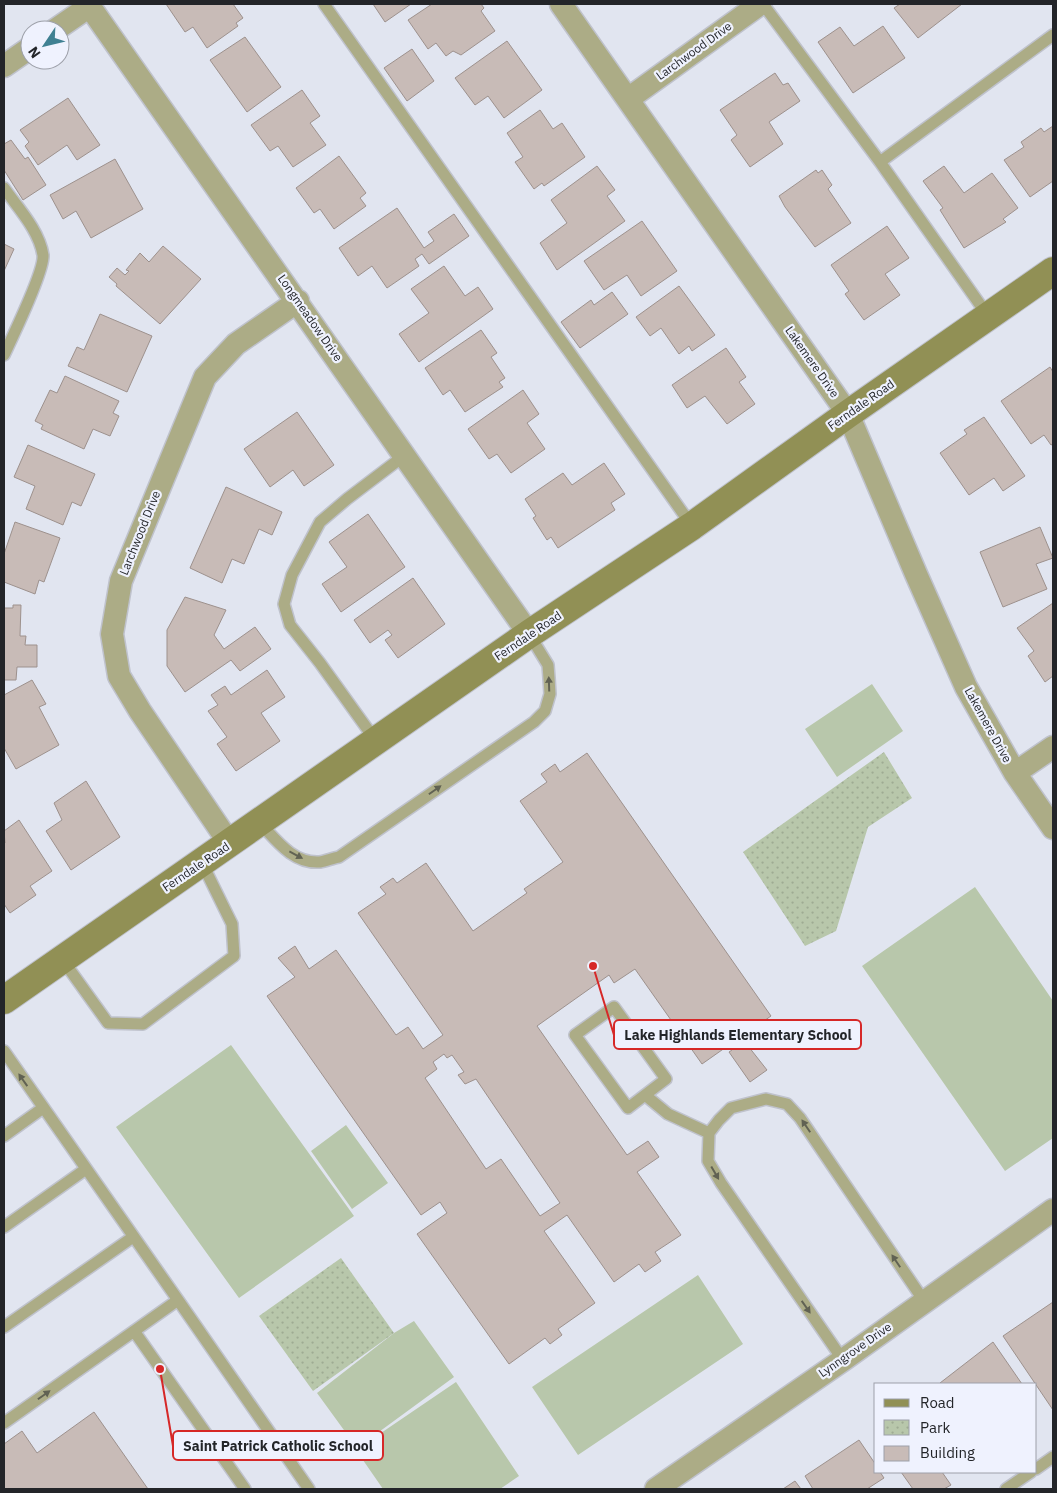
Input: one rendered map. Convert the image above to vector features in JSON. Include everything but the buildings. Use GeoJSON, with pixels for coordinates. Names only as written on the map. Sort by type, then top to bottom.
{"type":"FeatureCollection","features":[{"type":"Feature","properties":{"kind":"street","name":"Lakemere Drive"},"geometry":{"type":"LineString","coordinates":[[562,4],[848,414],[966,687],[1015,773],[1053,828]]}},
{"type":"Feature","properties":{"kind":"street","name":"Larchwood Drive"},"geometry":{"type":"LineString","coordinates":[[628,98],[761,4]]}},
{"type":"Feature","properties":{"kind":"street"},"geometry":{"type":"LineString","coordinates":[[69,20],[89,5]]}},
{"type":"Feature","properties":{"kind":"street","name":"Longmeadow Drive"},"geometry":{"type":"LineString","coordinates":[[89,5],[298,301],[529,634]]}},
{"type":"Feature","properties":{"kind":"street"},"geometry":{"type":"LineString","coordinates":[[4,66],[20,55]]}},
{"type":"Feature","properties":{"kind":"street","name":"Ferndale Road"},"geometry":{"type":"LineString","coordinates":[[4,1000],[529,634],[692,526],[1053,271]]}},
{"type":"Feature","properties":{"kind":"street","name":"Larchwood Drive"},"geometry":{"type":"LineString","coordinates":[[230,844],[140,712],[119,676],[112,634],[120,580],[205,377],[236,344],[298,301]]}},
{"type":"Feature","properties":{"kind":"street"},"geometry":{"type":"LineString","coordinates":[[1015,773],[1053,748]]}},
{"type":"Feature","properties":{"kind":"street","name":"Lynngrove Drive"},"geometry":{"type":"LineString","coordinates":[[656,1489],[843,1360],[1053,1210]]}},
{"type":"Feature","properties":{"kind":"lane"},"geometry":{"type":"LineString","coordinates":[[324,4],[692,526]]}},
{"type":"Feature","properties":{"kind":"lane"},"geometry":{"type":"LineString","coordinates":[[761,4],[880,162],[988,316]]}},
{"type":"Feature","properties":{"kind":"lane"},"geometry":{"type":"LineString","coordinates":[[880,162],[1053,35]]}},
{"type":"Feature","properties":{"kind":"lane"},"geometry":{"type":"LineString","coordinates":[[4,188],[35,232],[43,256],[39,275],[4,356]]}},
{"type":"Feature","properties":{"kind":"lane"},"geometry":{"type":"LineString","coordinates":[[376,741],[290,625],[284,604],[292,575],[320,522],[405,456]]}},
{"type":"Feature","properties":{"kind":"lane"},"geometry":{"type":"LineString","coordinates":[[260,823],[286,850],[301,859],[320,862],[339,857],[534,722],[545,710],[550,694],[548,665],[529,634]]}},
{"type":"Feature","properties":{"kind":"lane"},"geometry":{"type":"LineString","coordinates":[[62,959],[108,1023],[143,1024],[234,956],[232,924],[202,863]]}},
{"type":"Feature","properties":{"kind":"lane"},"geometry":{"type":"LineString","coordinates":[[614,1007],[666,1079],[645,1096],[628,1108],[575,1035],[614,1007]]}},
{"type":"Feature","properties":{"kind":"lane"},"geometry":{"type":"LineString","coordinates":[[4,1051],[309,1489]]}},
{"type":"Feature","properties":{"kind":"lane"},"geometry":{"type":"LineString","coordinates":[[645,1096],[668,1114],[709,1133]]}},
{"type":"Feature","properties":{"kind":"lane"},"geometry":{"type":"LineString","coordinates":[[843,1360],[721,1183],[708,1161],[709,1133],[731,1108],[766,1099],[788,1104],[800,1118],[924,1301]]}},
{"type":"Feature","properties":{"kind":"lane"},"geometry":{"type":"LineString","coordinates":[[4,1136],[43,1108]]}},
{"type":"Feature","properties":{"kind":"lane"},"geometry":{"type":"LineString","coordinates":[[4,1227],[86,1169]]}},
{"type":"Feature","properties":{"kind":"lane"},"geometry":{"type":"LineString","coordinates":[[4,1327],[133,1237]]}},
{"type":"Feature","properties":{"kind":"lane"},"geometry":{"type":"LineString","coordinates":[[4,1423],[178,1300]]}},
{"type":"Feature","properties":{"kind":"lane"},"geometry":{"type":"LineString","coordinates":[[134,1331],[245,1489]]}},
{"type":"Feature","properties":{"kind":"lane"},"geometry":{"type":"LineString","coordinates":[[1037,1468],[1053,1457]]}},
{"type":"Feature","properties":{"kind":"lane"},"geometry":{"type":"LineString","coordinates":[[1006,1489],[1030,1473]]}},
{"type":"Feature","properties":{"kind":"green space"},"geometry":{"type":"Polygon","coordinates":[[[872,684],[903,731],[837,777],[805,729],[872,684]]]}},
{"type":"Feature","properties":{"kind":"green space"},"geometry":{"type":"Polygon","coordinates":[[[884,752],[912,798],[868,827],[836,931],[805,946],[743,852],[884,752]]]}},
{"type":"Feature","properties":{"kind":"green space"},"geometry":{"type":"Polygon","coordinates":[[[975,887],[1053,1001],[1053,1138],[1005,1171],[862,966],[975,887]]]}},
{"type":"Feature","properties":{"kind":"green space"},"geometry":{"type":"Polygon","coordinates":[[[231,1045],[354,1216],[239,1298],[116,1127],[231,1045]]]}},
{"type":"Feature","properties":{"kind":"green space"},"geometry":{"type":"Polygon","coordinates":[[[346,1125],[388,1183],[352,1209],[311,1151],[346,1125]]]}},
{"type":"Feature","properties":{"kind":"green space"},"geometry":{"type":"Polygon","coordinates":[[[341,1258],[394,1333],[313,1391],[259,1316],[341,1258]]]}},
{"type":"Feature","properties":{"kind":"green space"},"geometry":{"type":"Polygon","coordinates":[[[698,1275],[743,1344],[578,1455],[532,1387],[698,1275]]]}},
{"type":"Feature","properties":{"kind":"green space"},"geometry":{"type":"Polygon","coordinates":[[[414,1321],[454,1377],[357,1448],[317,1393],[394,1333],[414,1321]]]}},
{"type":"Feature","properties":{"kind":"green space"},"geometry":{"type":"Polygon","coordinates":[[[456,1382],[519,1476],[500,1489],[383,1489],[356,1450],[456,1382]]]}},
{"type":"Feature","properties":{"kind":"place","name":"Lake Highlands Elementary School"},"geometry":{"type":"Point","coordinates":[593,966]}},
{"type":"Feature","properties":{"kind":"place","name":"Saint Patrick Catholic School"},"geometry":{"type":"Point","coordinates":[160,1369]}}]}
